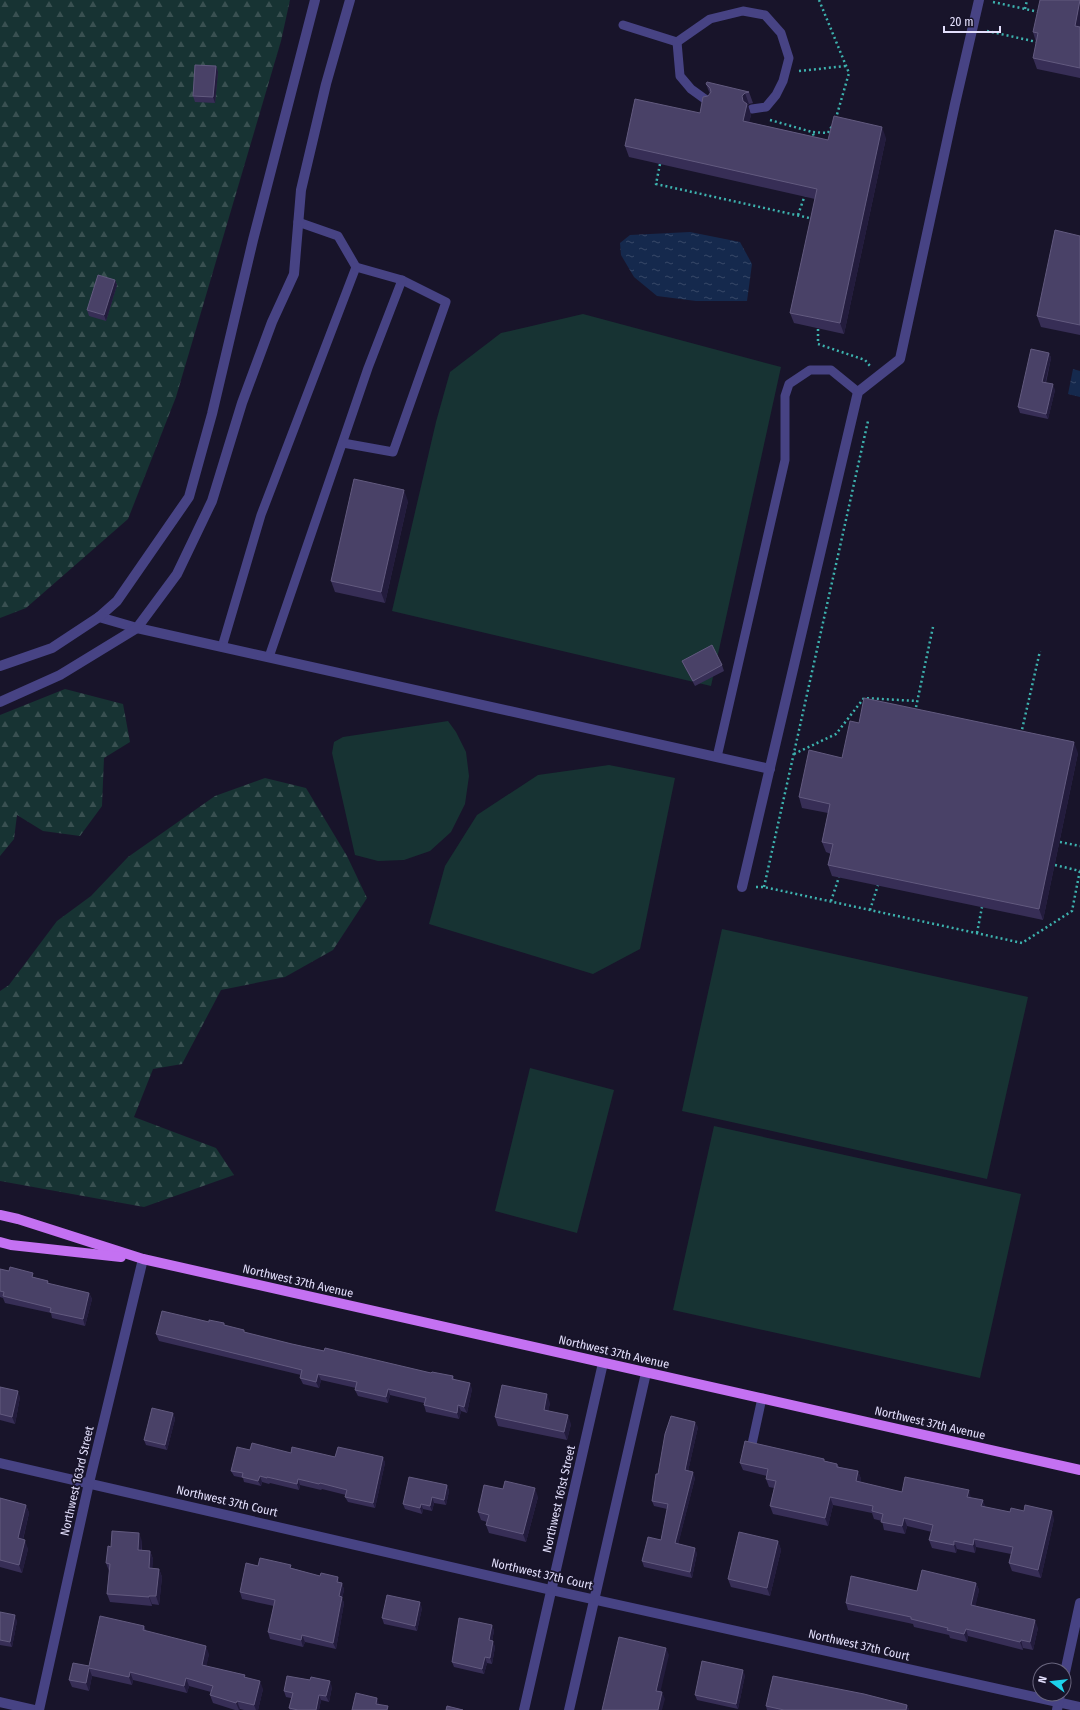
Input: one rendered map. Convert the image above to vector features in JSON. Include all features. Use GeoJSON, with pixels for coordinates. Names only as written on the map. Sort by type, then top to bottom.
{"type":"FeatureCollection","features":[{"type":"Feature","properties":{"kind":"main road","name":"Northwest 37th Avenue"},"geometry":{"type":"LineString","coordinates":[[0,1215],[18,1219],[143,1259],[1080,1470]]}},
{"type":"Feature","properties":{"kind":"main road","name":"Northwest 37th Avenue"},"geometry":{"type":"LineString","coordinates":[[0,1242],[143,1259]]}},
{"type":"Feature","properties":{"kind":"street"},"geometry":{"type":"LineString","coordinates":[[0,666],[52,648],[99,617],[118,601],[189,497],[212,414],[253,240],[315,0]]}},
{"type":"Feature","properties":{"kind":"street"},"geometry":{"type":"LineString","coordinates":[[0,702],[60,675],[137,628],[177,574],[212,501],[242,402],[272,322],[294,274],[301,190],[326,84],[350,0]]}},
{"type":"Feature","properties":{"kind":"street"},"geometry":{"type":"LineString","coordinates":[[742,887],[858,392],[900,359],[979,0]]}},
{"type":"Feature","properties":{"kind":"street"},"geometry":{"type":"LineString","coordinates":[[99,617],[137,628],[770,769]]}},
{"type":"Feature","properties":{"kind":"street","name":"Northwest 163rd Street"},"geometry":{"type":"LineString","coordinates":[[39,1710],[90,1483],[143,1259]]}},
{"type":"Feature","properties":{"kind":"street","name":"Northwest 161st Street"},"geometry":{"type":"LineString","coordinates":[[524,1710],[603,1363]]}},
{"type":"Feature","properties":{"kind":"street"},"geometry":{"type":"LineString","coordinates":[[569,1710],[646,1373]]}},
{"type":"Feature","properties":{"kind":"street","name":"Northwest 37th Court"},"geometry":{"type":"LineString","coordinates":[[0,1463],[551,1590],[1032,1696]]}},
{"type":"Feature","properties":{"kind":"street"},"geometry":{"type":"LineString","coordinates":[[1067,1662],[1080,1603]]}},
{"type":"Feature","properties":{"kind":"street"},"geometry":{"type":"LineString","coordinates":[[0,1702],[35,1710]]}},
{"type":"Feature","properties":{"kind":"street","name":"Northwest 37th Court"},"geometry":{"type":"LineString","coordinates":[[1059,1702],[1080,1708]]}},
{"type":"Feature","properties":{"kind":"lane"},"geometry":{"type":"LineString","coordinates":[[677,42],[710,19],[743,11],[765,15],[781,33],[789,58],[783,81],[776,95],[766,107],[752,110]]}},
{"type":"Feature","properties":{"kind":"lane"},"geometry":{"type":"LineString","coordinates":[[623,25],[677,42]]}},
{"type":"Feature","properties":{"kind":"lane"},"geometry":{"type":"LineString","coordinates":[[677,42],[680,76],[691,89],[709,102]]}},
{"type":"Feature","properties":{"kind":"lane"},"geometry":{"type":"LineString","coordinates":[[298,222],[338,236],[356,267],[402,280],[446,302],[393,452],[343,443]]}},
{"type":"Feature","properties":{"kind":"lane"},"geometry":{"type":"LineString","coordinates":[[222,647],[261,515],[356,267]]}},
{"type":"Feature","properties":{"kind":"lane"},"geometry":{"type":"LineString","coordinates":[[269,657],[368,368],[402,280]]}},
{"type":"Feature","properties":{"kind":"lane"},"geometry":{"type":"LineString","coordinates":[[718,757],[786,460],[785,396],[789,384],[810,370],[831,370],[858,392]]}},
{"type":"Feature","properties":{"kind":"lane"},"geometry":{"type":"LineString","coordinates":[[752,1444],[762,1398]]}},
{"type":"Feature","properties":{"kind":"path"},"geometry":{"type":"LineString","coordinates":[[771,115],[765,118],[812,132],[828,133],[835,120],[849,73],[819,0]]}},
{"type":"Feature","properties":{"kind":"path"},"geometry":{"type":"LineString","coordinates":[[986,0],[1043,13]]}},
{"type":"Feature","properties":{"kind":"path"},"geometry":{"type":"LineString","coordinates":[[1025,9],[1027,0]]}},
{"type":"Feature","properties":{"kind":"path"},"geometry":{"type":"LineString","coordinates":[[973,27],[1037,42]]}},
{"type":"Feature","properties":{"kind":"path"},"geometry":{"type":"LineString","coordinates":[[794,72],[846,66]]}},
{"type":"Feature","properties":{"kind":"path"},"geometry":{"type":"LineString","coordinates":[[812,132],[818,142]]}},
{"type":"Feature","properties":{"kind":"path"},"geometry":{"type":"LineString","coordinates":[[660,164],[656,184],[817,220]]}},
{"type":"Feature","properties":{"kind":"path"},"geometry":{"type":"LineString","coordinates":[[798,215],[805,194]]}},
{"type":"Feature","properties":{"kind":"path"},"geometry":{"type":"LineString","coordinates":[[913,719],[932,627]]}},
{"type":"Feature","properties":{"kind":"path"},"geometry":{"type":"LineString","coordinates":[[1019,741],[1040,651]]}},
{"type":"Feature","properties":{"kind":"path"},"geometry":{"type":"LineString","coordinates":[[794,754],[836,734],[864,698],[917,701]]}},
{"type":"Feature","properties":{"kind":"path"},"geometry":{"type":"LineString","coordinates":[[1060,842],[1080,846]]}},
{"type":"Feature","properties":{"kind":"path"},"geometry":{"type":"LineString","coordinates":[[742,887],[764,887],[1022,943],[1072,911],[1080,870],[1055,865]]}},
{"type":"Feature","properties":{"kind":"path"},"geometry":{"type":"LineString","coordinates":[[831,902],[839,877]]}},
{"type":"Feature","properties":{"kind":"path"},"geometry":{"type":"LineString","coordinates":[[870,910],[878,885]]}},
{"type":"Feature","properties":{"kind":"path"},"geometry":{"type":"LineString","coordinates":[[977,933],[982,907]]}},
{"type":"Feature","properties":{"kind":"green space"},"geometry":{"type":"Polygon","coordinates":[[[0,0],[290,0],[281,41],[176,397],[128,519],[26,608],[0,618],[0,0]]]}},
{"type":"Feature","properties":{"kind":"green space"},"geometry":{"type":"Polygon","coordinates":[[[583,314],[781,367],[711,686],[392,611],[436,422],[450,372],[501,333],[583,314]]]}},
{"type":"Feature","properties":{"kind":"green space"},"geometry":{"type":"Polygon","coordinates":[[[65,689],[123,704],[130,742],[104,758],[102,806],[80,836],[43,831],[17,815],[14,839],[0,856],[0,715],[65,689]]]}},
{"type":"Feature","properties":{"kind":"green space"},"geometry":{"type":"Polygon","coordinates":[[[448,721],[456,732],[466,752],[469,776],[465,804],[451,832],[430,851],[404,860],[378,861],[355,855],[332,753],[334,742],[343,737],[448,721]]]}},
{"type":"Feature","properties":{"kind":"green space"},"geometry":{"type":"Polygon","coordinates":[[[609,765],[675,778],[640,949],[593,974],[429,924],[445,866],[477,815],[538,775],[609,765]]]}},
{"type":"Feature","properties":{"kind":"green space"},"geometry":{"type":"Polygon","coordinates":[[[265,778],[306,788],[347,856],[367,898],[333,950],[285,977],[221,990],[182,1064],[153,1069],[134,1117],[216,1148],[234,1175],[144,1207],[0,1181],[0,991],[9,985],[57,921],[91,896],[128,857],[215,796],[265,778]]]}},
{"type":"Feature","properties":{"kind":"green space"},"geometry":{"type":"Polygon","coordinates":[[[722,929],[1028,997],[987,1179],[682,1111],[722,929]]]}},
{"type":"Feature","properties":{"kind":"green space"},"geometry":{"type":"Polygon","coordinates":[[[530,1068],[614,1090],[577,1233],[495,1211],[530,1068]]]}},
{"type":"Feature","properties":{"kind":"green space"},"geometry":{"type":"Polygon","coordinates":[[[714,1126],[1021,1194],[980,1378],[673,1310],[714,1126]]]}},
{"type":"Feature","properties":{"kind":"water"},"geometry":{"type":"Polygon","coordinates":[[[690,232],[740,242],[752,264],[747,301],[696,301],[657,296],[634,277],[621,255],[620,243],[630,235],[690,232]]]}},
{"type":"Feature","properties":{"kind":"water"},"geometry":{"type":"Polygon","coordinates":[[[1073,369],[1080,371],[1080,397],[1068,394],[1073,369]]]}},
{"type":"Feature","properties":{"kind":"building"},"geometry":{"type":"Polygon","coordinates":[[[1040,0],[1080,0],[1075,26],[1080,27],[1080,68],[1033,58],[1038,33],[1033,32],[1040,0]]]}},
{"type":"Feature","properties":{"kind":"building"},"geometry":{"type":"Polygon","coordinates":[[[195,65],[216,66],[213,97],[193,96],[195,65]]]}},
{"type":"Feature","properties":{"kind":"building"},"geometry":{"type":"Polygon","coordinates":[[[707,82],[749,92],[742,96],[743,101],[747,104],[743,121],[828,140],[834,116],[882,127],[840,323],[790,313],[817,189],[625,146],[635,99],[700,113],[703,97],[708,96],[711,92],[710,88],[706,84],[707,82]]]}},
{"type":"Feature","properties":{"kind":"building"},"geometry":{"type":"Polygon","coordinates":[[[1055,230],[1080,236],[1080,325],[1037,316],[1055,230]]]}},
{"type":"Feature","properties":{"kind":"building"},"geometry":{"type":"Polygon","coordinates":[[[98,275],[115,280],[104,315],[87,310],[98,275]]]}},
{"type":"Feature","properties":{"kind":"building"},"geometry":{"type":"Polygon","coordinates":[[[1031,349],[1049,353],[1042,382],[1053,384],[1046,414],[1018,407],[1031,349]]]}},
{"type":"Feature","properties":{"kind":"building"},"geometry":{"type":"Polygon","coordinates":[[[354,479],[404,490],[381,592],[331,581],[354,479]]]}},
{"type":"Feature","properties":{"kind":"building"},"geometry":{"type":"Polygon","coordinates":[[[712,645],[722,665],[693,681],[682,661],[712,645]]]}},
{"type":"Feature","properties":{"kind":"building"},"geometry":{"type":"Polygon","coordinates":[[[864,698],[1074,742],[1039,909],[828,865],[833,844],[822,842],[830,804],[799,797],[809,750],[842,758],[850,721],[859,723],[864,698]]]}},
{"type":"Feature","properties":{"kind":"building"},"geometry":{"type":"Polygon","coordinates":[[[10,1267],[33,1273],[32,1277],[48,1281],[47,1283],[89,1293],[83,1319],[50,1312],[51,1308],[3,1296],[4,1292],[0,1291],[0,1269],[9,1271],[10,1267]]]}},
{"type":"Feature","properties":{"kind":"building"},"geometry":{"type":"Polygon","coordinates":[[[162,1311],[209,1322],[209,1320],[224,1323],[224,1325],[244,1330],[244,1332],[292,1344],[324,1351],[325,1348],[431,1373],[453,1376],[452,1379],[470,1383],[464,1407],[458,1405],[457,1413],[424,1405],[426,1398],[388,1389],[386,1397],[355,1390],[357,1382],[318,1374],[316,1382],[300,1378],[302,1370],[156,1334],[162,1311]]]}},
{"type":"Feature","properties":{"kind":"building"},"geometry":{"type":"Polygon","coordinates":[[[502,1385],[547,1394],[544,1410],[568,1415],[564,1432],[495,1417],[502,1385]]]}},
{"type":"Feature","properties":{"kind":"building"},"geometry":{"type":"Polygon","coordinates":[[[0,1387],[18,1391],[12,1417],[0,1414],[0,1387]]]}},
{"type":"Feature","properties":{"kind":"building"},"geometry":{"type":"Polygon","coordinates":[[[152,1408],[173,1413],[165,1445],[144,1440],[152,1408]]]}},
{"type":"Feature","properties":{"kind":"building"},"geometry":{"type":"Polygon","coordinates":[[[671,1416],[695,1422],[685,1470],[693,1472],[675,1543],[695,1548],[690,1572],[642,1561],[648,1537],[661,1540],[668,1504],[652,1501],[656,1474],[658,1474],[665,1434],[671,1416]]]}},
{"type":"Feature","properties":{"kind":"building"},"geometry":{"type":"Polygon","coordinates":[[[745,1441],[824,1459],[824,1461],[837,1464],[837,1467],[858,1471],[856,1481],[902,1492],[905,1477],[969,1490],[967,1497],[983,1500],[981,1506],[1010,1512],[1011,1508],[1024,1511],[1025,1505],[1052,1511],[1038,1570],[1009,1563],[1013,1547],[974,1539],[973,1545],[954,1541],[954,1545],[929,1540],[933,1525],[904,1518],[902,1526],[881,1522],[883,1514],[872,1511],[873,1506],[830,1497],[825,1518],[770,1506],[776,1481],[766,1479],[768,1469],[740,1463],[745,1441]]]}},
{"type":"Feature","properties":{"kind":"building"},"geometry":{"type":"Polygon","coordinates":[[[252,1443],[291,1453],[292,1447],[335,1457],[338,1447],[383,1457],[373,1503],[345,1497],[347,1490],[320,1483],[298,1479],[297,1484],[260,1476],[258,1481],[242,1477],[243,1473],[231,1471],[237,1447],[250,1450],[252,1443]]]}},
{"type":"Feature","properties":{"kind":"building"},"geometry":{"type":"Polygon","coordinates":[[[409,1477],[447,1485],[444,1500],[432,1497],[430,1506],[421,1504],[420,1508],[403,1504],[409,1477]]]}},
{"type":"Feature","properties":{"kind":"building"},"geometry":{"type":"Polygon","coordinates":[[[505,1481],[535,1488],[523,1534],[486,1525],[489,1515],[478,1512],[484,1485],[503,1489],[505,1481]]]}},
{"type":"Feature","properties":{"kind":"building"},"geometry":{"type":"Polygon","coordinates":[[[0,1498],[26,1505],[18,1538],[25,1540],[19,1565],[0,1560],[0,1498]]]}},
{"type":"Feature","properties":{"kind":"building"},"geometry":{"type":"Polygon","coordinates":[[[112,1531],[139,1533],[138,1550],[150,1551],[149,1568],[159,1569],[156,1596],[149,1597],[107,1594],[110,1564],[106,1563],[108,1546],[111,1547],[112,1531]]]}},
{"type":"Feature","properties":{"kind":"building"},"geometry":{"type":"Polygon","coordinates":[[[739,1532],[778,1541],[767,1588],[728,1579],[739,1532]]]}},
{"type":"Feature","properties":{"kind":"building"},"geometry":{"type":"Polygon","coordinates":[[[260,1558],[291,1565],[290,1568],[320,1576],[321,1573],[338,1577],[337,1582],[342,1583],[339,1596],[342,1597],[333,1643],[302,1635],[301,1640],[268,1632],[275,1600],[240,1592],[246,1563],[258,1566],[260,1558]]]}},
{"type":"Feature","properties":{"kind":"building"},"geometry":{"type":"Polygon","coordinates":[[[922,1570],[976,1583],[971,1605],[1035,1620],[1030,1642],[1021,1640],[1020,1642],[966,1629],[964,1634],[947,1630],[948,1628],[911,1619],[911,1617],[846,1603],[851,1576],[917,1591],[922,1570]]]}},
{"type":"Feature","properties":{"kind":"building"},"geometry":{"type":"Polygon","coordinates":[[[387,1595],[420,1602],[415,1626],[382,1618],[387,1595]]]}},
{"type":"Feature","properties":{"kind":"building"},"geometry":{"type":"Polygon","coordinates":[[[0,1612],[15,1615],[10,1642],[0,1640],[0,1612]]]}},
{"type":"Feature","properties":{"kind":"building"},"geometry":{"type":"Polygon","coordinates":[[[100,1616],[144,1626],[143,1630],[206,1646],[202,1665],[245,1675],[244,1677],[260,1681],[254,1705],[237,1701],[236,1703],[210,1695],[213,1686],[186,1678],[184,1686],[130,1672],[129,1677],[89,1668],[86,1683],[69,1680],[73,1663],[89,1666],[100,1616]]]}},
{"type":"Feature","properties":{"kind":"building"},"geometry":{"type":"Polygon","coordinates":[[[459,1618],[492,1625],[489,1640],[493,1641],[490,1658],[485,1657],[482,1669],[452,1662],[459,1618]]]}},
{"type":"Feature","properties":{"kind":"building"},"geometry":{"type":"Polygon","coordinates":[[[619,1637],[666,1648],[656,1691],[662,1692],[658,1710],[602,1710],[619,1637]]]}},
{"type":"Feature","properties":{"kind":"building"},"geometry":{"type":"Polygon","coordinates":[[[702,1661],[743,1670],[736,1704],[695,1695],[702,1661]]]}},
{"type":"Feature","properties":{"kind":"building"},"geometry":{"type":"Polygon","coordinates":[[[287,1676],[310,1680],[311,1677],[330,1681],[326,1696],[319,1695],[316,1710],[298,1710],[289,1708],[293,1693],[284,1691],[287,1676]]]}},
{"type":"Feature","properties":{"kind":"building"},"geometry":{"type":"Polygon","coordinates":[[[773,1676],[864,1694],[907,1705],[906,1710],[784,1710],[766,1706],[773,1676]]]}},
{"type":"Feature","properties":{"kind":"building"},"geometry":{"type":"Polygon","coordinates":[[[356,1693],[377,1698],[376,1704],[388,1706],[387,1710],[352,1710],[356,1693]]]}},
{"type":"Feature","properties":{"kind":"building"},"geometry":{"type":"Polygon","coordinates":[[[447,1706],[463,1710],[446,1710],[447,1706]]]}}]}
